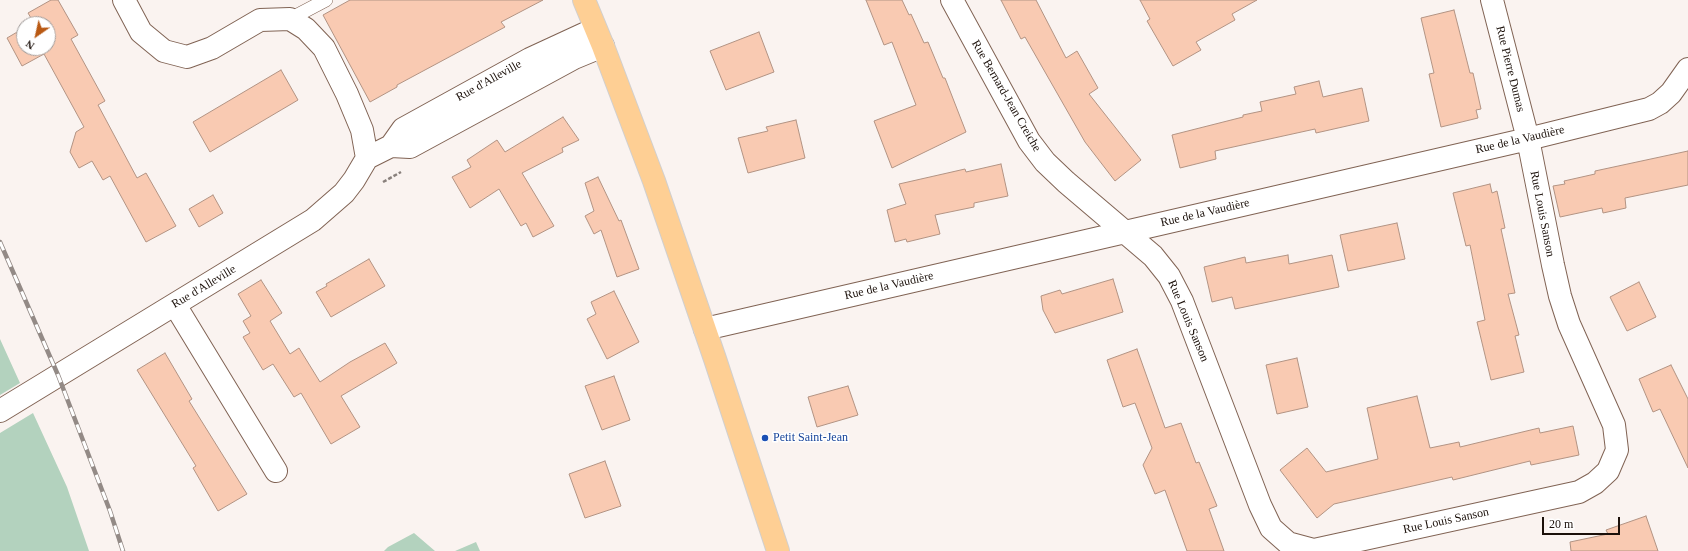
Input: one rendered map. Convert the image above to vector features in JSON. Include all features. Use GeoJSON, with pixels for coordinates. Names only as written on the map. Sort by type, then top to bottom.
{"type":"FeatureCollection","features":[{"type":"Feature","properties":{"kind":"main road"},"geometry":{"type":"LineString","coordinates":[[584,0],[654,181],[705,329],[778,551]]}},
{"type":"Feature","properties":{"kind":"street"},"geometry":{"type":"LineString","coordinates":[[124,0],[141,32],[164,51],[187,57],[212,48],[260,20],[290,19],[306,28],[324,48],[362,130],[367,158]]}},
{"type":"Feature","properties":{"kind":"street","name":"Rue Bernard-Jean Creiche"},"geometry":{"type":"LineString","coordinates":[[952,0],[1030,141],[1045,162],[1066,182],[1125,231]]}},
{"type":"Feature","properties":{"kind":"street","name":"Rue Pierre Dumas"},"geometry":{"type":"LineString","coordinates":[[1492,0],[1528,139]]}},
{"type":"Feature","properties":{"kind":"street","name":"Rue d'Alleville"},"geometry":{"type":"LineString","coordinates":[[0,411],[313,220],[344,193],[354,180],[367,158],[391,146],[403,129],[530,59],[599,38]]}},
{"type":"Feature","properties":{"kind":"street","name":"Rue de la Vaudière"},"geometry":{"type":"LineString","coordinates":[[705,329],[1528,139],[1649,108],[1660,103],[1671,93],[1688,69]]}},
{"type":"Feature","properties":{"kind":"street","name":"Rue Louis Sanson"},"geometry":{"type":"LineString","coordinates":[[1125,231],[1153,256],[1169,276],[1182,301],[1260,505],[1271,528],[1288,543],[1314,550],[1579,492],[1595,483],[1608,471],[1617,450],[1614,425],[1569,324],[1560,296],[1528,139]]}},
{"type":"Feature","properties":{"kind":"street"},"geometry":{"type":"LineString","coordinates":[[175,305],[276,471]]}},
{"type":"Feature","properties":{"kind":"lane"},"geometry":{"type":"LineString","coordinates":[[290,19],[326,0]]}},
{"type":"Feature","properties":{"kind":"green space"},"geometry":{"type":"Polygon","coordinates":[[[0,339],[20,383],[0,395],[0,339]]]}},
{"type":"Feature","properties":{"kind":"green space"},"geometry":{"type":"Polygon","coordinates":[[[33,413],[67,487],[89,551],[0,551],[0,433],[33,413]]]}},
{"type":"Feature","properties":{"kind":"green space"},"geometry":{"type":"Polygon","coordinates":[[[414,533],[435,551],[384,551],[388,547],[414,533]]]}},
{"type":"Feature","properties":{"kind":"green space"},"geometry":{"type":"Polygon","coordinates":[[[476,542],[480,551],[455,551],[476,542]]]}},
{"type":"Feature","properties":{"kind":"building"},"geometry":{"type":"Polygon","coordinates":[[[51,0],[58,0],[78,35],[71,39],[105,101],[98,105],[137,178],[146,173],[176,226],[146,242],[110,176],[103,180],[92,161],[79,168],[70,152],[76,132],[84,127],[45,56],[56,56],[56,16],[30,16],[28,13],[51,0]]]}},
{"type":"Feature","properties":{"kind":"building"},"geometry":{"type":"Polygon","coordinates":[[[350,0],[543,0],[501,22],[505,27],[397,85],[397,87],[370,102],[323,15],[350,0]]]}},
{"type":"Feature","properties":{"kind":"building"},"geometry":{"type":"Polygon","coordinates":[[[866,0],[902,0],[909,15],[911,14],[924,43],[928,42],[943,78],[945,78],[966,132],[892,168],[874,121],[916,105],[892,42],[884,45],[866,0]]]}},
{"type":"Feature","properties":{"kind":"building"},"geometry":{"type":"Polygon","coordinates":[[[1001,0],[1036,0],[1066,58],[1077,51],[1098,88],[1089,94],[1141,160],[1115,181],[1085,142],[1025,37],[1021,39],[1001,0]]]}},
{"type":"Feature","properties":{"kind":"building"},"geometry":{"type":"Polygon","coordinates":[[[1140,0],[1257,0],[1232,14],[1235,20],[1196,42],[1201,50],[1173,66],[1147,21],[1150,19],[1140,0]]]}},
{"type":"Feature","properties":{"kind":"building"},"geometry":{"type":"Polygon","coordinates":[[[1454,10],[1470,73],[1473,73],[1481,109],[1476,110],[1478,118],[1441,127],[1429,74],[1434,73],[1421,18],[1454,10]]]}},
{"type":"Feature","properties":{"kind":"building"},"geometry":{"type":"Polygon","coordinates":[[[759,32],[774,72],[726,90],[710,51],[759,32]]]}},
{"type":"Feature","properties":{"kind":"building"},"geometry":{"type":"Polygon","coordinates":[[[16,33],[16,55],[7,38],[16,33]]]}},
{"type":"Feature","properties":{"kind":"building"},"geometry":{"type":"Polygon","coordinates":[[[17,56],[40,56],[22,66],[17,56]]]}},
{"type":"Feature","properties":{"kind":"building"},"geometry":{"type":"Polygon","coordinates":[[[281,70],[298,100],[210,152],[193,122],[281,70]]]}},
{"type":"Feature","properties":{"kind":"building"},"geometry":{"type":"Polygon","coordinates":[[[1319,81],[1323,97],[1362,88],[1369,121],[1316,133],[1315,129],[1215,151],[1216,159],[1180,168],[1172,135],[1262,111],[1260,102],[1296,94],[1294,87],[1319,81]]]}},
{"type":"Feature","properties":{"kind":"building"},"geometry":{"type":"Polygon","coordinates":[[[563,117],[579,140],[562,148],[563,152],[522,173],[554,226],[533,237],[526,223],[521,226],[499,189],[470,208],[452,177],[471,167],[467,160],[497,140],[505,152],[563,117]]]}},
{"type":"Feature","properties":{"kind":"building"},"geometry":{"type":"Polygon","coordinates":[[[796,120],[805,158],[748,173],[738,138],[768,131],[766,127],[796,120]]]}},
{"type":"Feature","properties":{"kind":"building"},"geometry":{"type":"Polygon","coordinates":[[[1688,151],[1688,185],[1625,198],[1626,208],[1603,213],[1602,208],[1560,217],[1553,186],[1565,184],[1564,181],[1595,174],[1595,171],[1688,151]]]}},
{"type":"Feature","properties":{"kind":"building"},"geometry":{"type":"Polygon","coordinates":[[[1001,164],[1008,196],[974,203],[974,207],[935,215],[940,234],[907,242],[906,239],[895,242],[887,210],[906,204],[899,184],[965,169],[966,172],[1001,164]]]}},
{"type":"Feature","properties":{"kind":"building"},"geometry":{"type":"Polygon","coordinates":[[[598,177],[619,221],[621,220],[639,269],[617,277],[601,230],[594,234],[585,216],[594,211],[585,183],[598,177]]]}},
{"type":"Feature","properties":{"kind":"building"},"geometry":{"type":"Polygon","coordinates":[[[1490,184],[1492,193],[1497,191],[1505,228],[1501,229],[1515,293],[1508,294],[1519,335],[1515,336],[1524,372],[1491,380],[1477,322],[1485,320],[1470,245],[1466,246],[1453,193],[1490,184]]]}},
{"type":"Feature","properties":{"kind":"building"},"geometry":{"type":"Polygon","coordinates":[[[213,195],[223,213],[199,227],[189,209],[213,195]]]}},
{"type":"Feature","properties":{"kind":"building"},"geometry":{"type":"Polygon","coordinates":[[[1397,223],[1405,259],[1348,271],[1340,235],[1397,223]]]}},
{"type":"Feature","properties":{"kind":"building"},"geometry":{"type":"Polygon","coordinates":[[[1288,255],[1289,264],[1332,255],[1339,287],[1235,309],[1232,297],[1212,302],[1204,267],[1245,257],[1246,263],[1288,255]]]}},
{"type":"Feature","properties":{"kind":"building"},"geometry":{"type":"Polygon","coordinates":[[[369,259],[385,286],[331,317],[316,292],[327,286],[326,284],[369,259]]]}},
{"type":"Feature","properties":{"kind":"building"},"geometry":{"type":"Polygon","coordinates":[[[1113,279],[1123,312],[1055,333],[1043,310],[1041,296],[1060,290],[1062,294],[1113,279]]]}},
{"type":"Feature","properties":{"kind":"building"},"geometry":{"type":"Polygon","coordinates":[[[261,280],[282,313],[270,321],[290,354],[299,348],[320,382],[350,362],[385,343],[397,363],[341,396],[360,427],[331,444],[301,393],[294,397],[273,364],[263,370],[243,337],[250,333],[243,321],[251,316],[238,294],[261,280]]]}},
{"type":"Feature","properties":{"kind":"building"},"geometry":{"type":"Polygon","coordinates":[[[1639,282],[1656,317],[1627,331],[1610,297],[1639,282]]]}},
{"type":"Feature","properties":{"kind":"building"},"geometry":{"type":"Polygon","coordinates":[[[614,291],[639,342],[607,359],[587,319],[596,314],[591,302],[614,291]]]}},
{"type":"Feature","properties":{"kind":"building"},"geometry":{"type":"Polygon","coordinates":[[[1137,349],[1165,428],[1181,423],[1196,463],[1199,462],[1217,506],[1209,509],[1224,551],[1187,551],[1165,490],[1155,494],[1143,465],[1152,448],[1135,403],[1123,407],[1107,360],[1137,349]]]}},
{"type":"Feature","properties":{"kind":"building"},"geometry":{"type":"Polygon","coordinates":[[[165,353],[192,399],[189,401],[247,494],[218,511],[193,468],[196,466],[137,370],[165,353]]]}},
{"type":"Feature","properties":{"kind":"building"},"geometry":{"type":"Polygon","coordinates":[[[1297,358],[1308,407],[1277,414],[1266,365],[1297,358]]]}},
{"type":"Feature","properties":{"kind":"building"},"geometry":{"type":"Polygon","coordinates":[[[1671,365],[1688,399],[1688,468],[1660,409],[1653,412],[1639,379],[1671,365]]]}},
{"type":"Feature","properties":{"kind":"building"},"geometry":{"type":"Polygon","coordinates":[[[614,376],[630,420],[602,430],[585,386],[614,376]]]}},
{"type":"Feature","properties":{"kind":"building"},"geometry":{"type":"Polygon","coordinates":[[[848,386],[858,415],[817,427],[808,397],[848,386]]]}},
{"type":"Feature","properties":{"kind":"building"},"geometry":{"type":"Polygon","coordinates":[[[1417,396],[1430,448],[1459,442],[1460,447],[1539,428],[1540,433],[1573,426],[1579,455],[1531,465],[1530,461],[1453,480],[1452,477],[1334,504],[1317,518],[1280,470],[1307,448],[1326,472],[1378,459],[1367,408],[1417,396]]]}},
{"type":"Feature","properties":{"kind":"building"},"geometry":{"type":"Polygon","coordinates":[[[605,461],[621,506],[585,518],[569,474],[605,461]]]}},
{"type":"Feature","properties":{"kind":"building"},"geometry":{"type":"Polygon","coordinates":[[[1646,516],[1658,551],[1571,551],[1570,542],[1608,534],[1606,530],[1646,516]]]}},
{"type":"Feature","properties":{"kind":"railway"},"geometry":{"type":"LineString","coordinates":[[0,242],[58,375],[110,511],[123,551]]}},
{"type":"Feature","properties":{"kind":"place","name":"Petit Saint-Jean"},"geometry":{"type":"Point","coordinates":[765,438]}}]}
